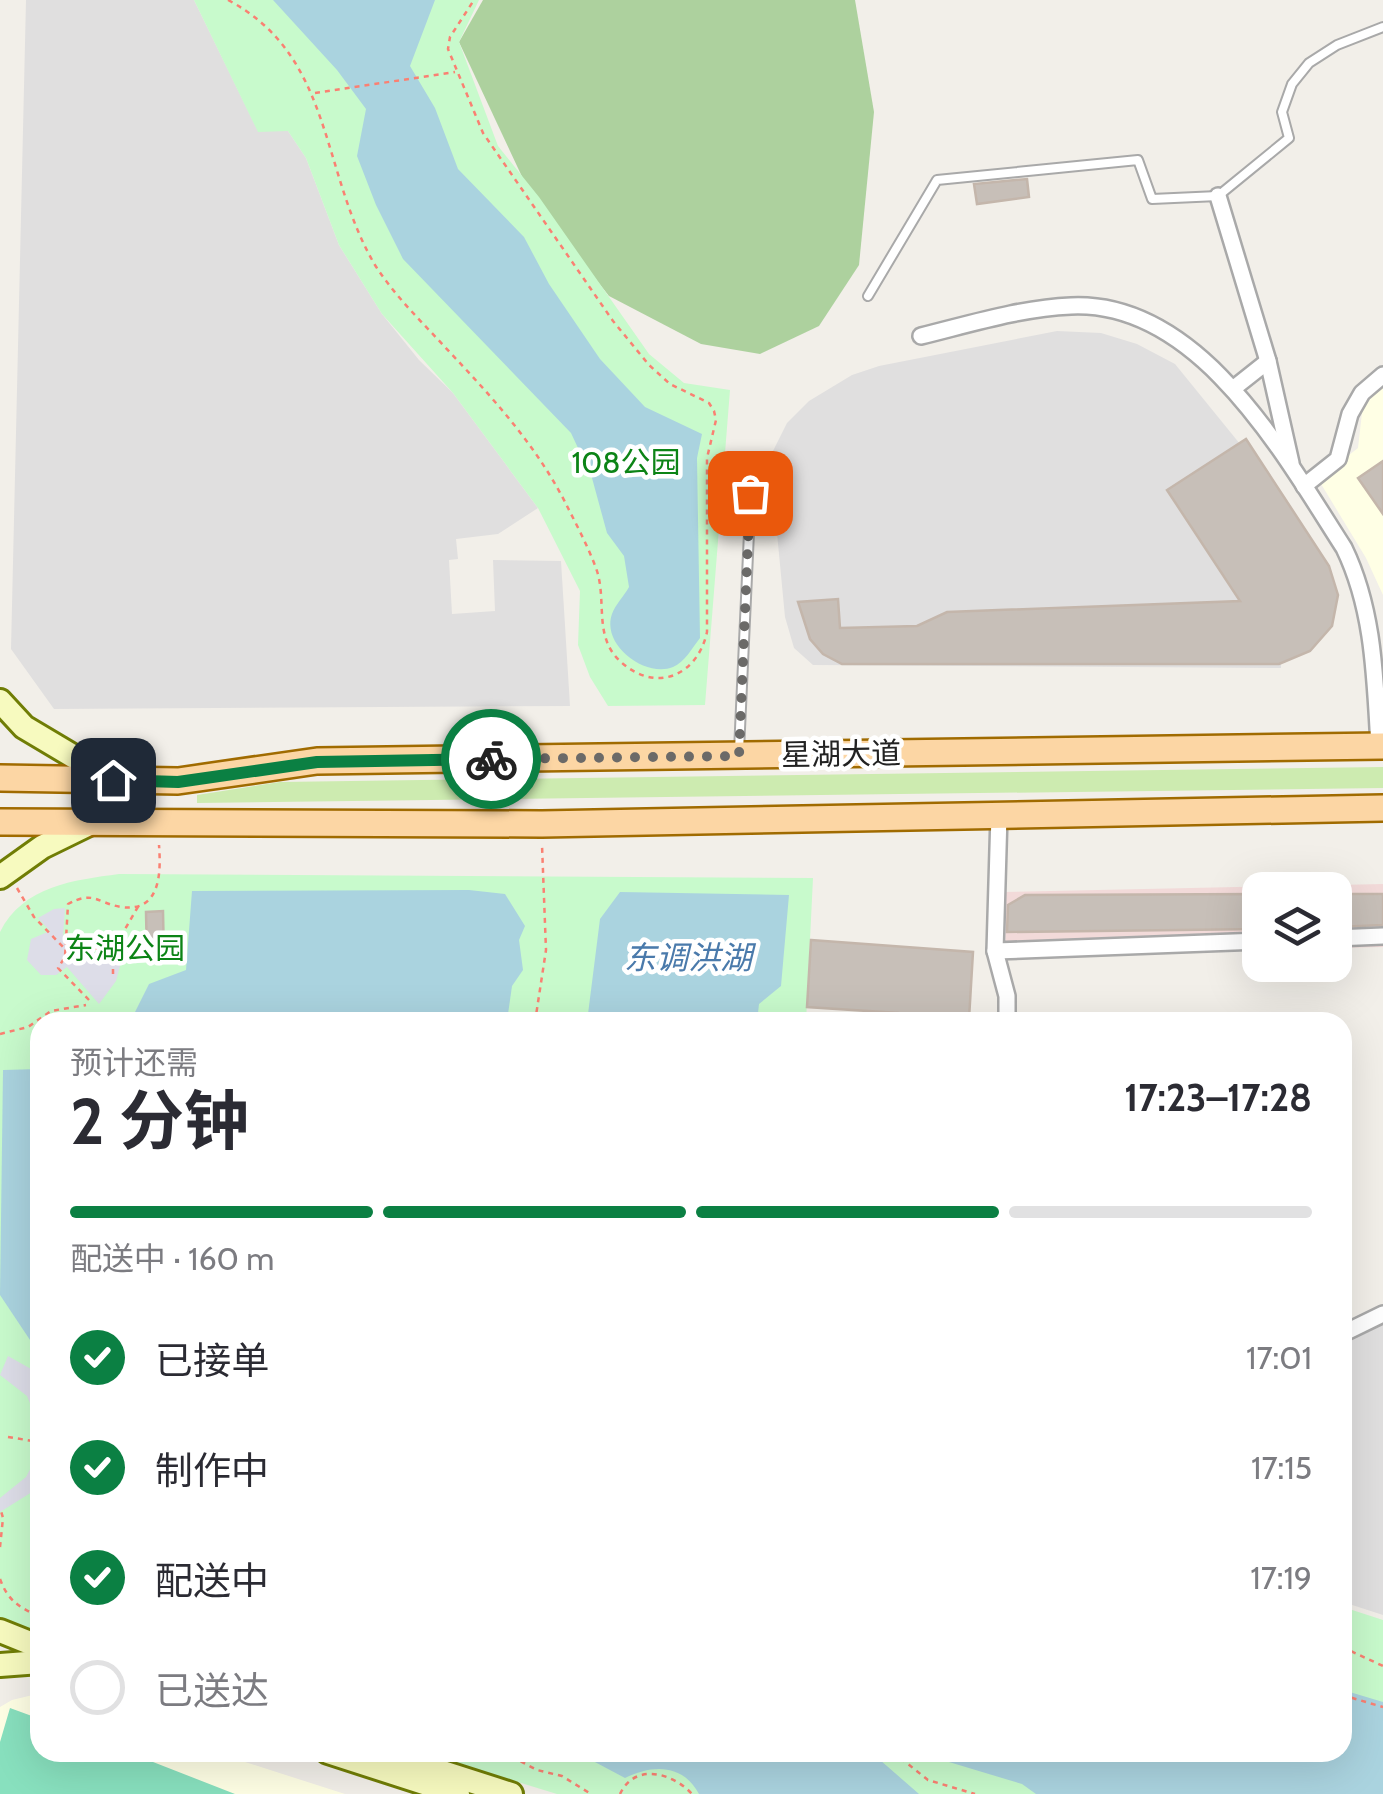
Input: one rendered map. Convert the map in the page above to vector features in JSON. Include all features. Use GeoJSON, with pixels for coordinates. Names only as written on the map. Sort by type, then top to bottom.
{"type":"FeatureCollection","features":[{"type":"Feature","properties":{"kind":"main road","name":"星湖大道"},"geometry":{"type":"LineString","coordinates":[[0,778],[178,782],[317,762],[1381,746]]}},
{"type":"Feature","properties":{"kind":"main road"},"geometry":{"type":"LineString","coordinates":[[168,823],[178,782]]}},
{"type":"Feature","properties":{"kind":"main road"},"geometry":{"type":"LineString","coordinates":[[0,822],[542,824],[1383,808]]}},
{"type":"Feature","properties":{"kind":"street"},"geometry":{"type":"LineString","coordinates":[[1218,196],[1268,361],[1290,460],[1300,481]]}},
{"type":"Feature","properties":{"kind":"street"},"geometry":{"type":"LineString","coordinates":[[922,336],[1011,314],[1074,305],[1132,315],[1179,339],[1234,388],[1344,548],[1361,590],[1372,638],[1381,746]]}},
{"type":"Feature","properties":{"kind":"street"},"geometry":{"type":"LineString","coordinates":[[1234,388],[1268,361]]}},
{"type":"Feature","properties":{"kind":"street"},"geometry":{"type":"LineString","coordinates":[[1300,481],[1338,459],[1350,414],[1362,393],[1383,375]]}},
{"type":"Feature","properties":{"kind":"street"},"geometry":{"type":"LineString","coordinates":[[0,701],[24,727],[113,780]]}},
{"type":"Feature","properties":{"kind":"street"},"geometry":{"type":"LineString","coordinates":[[998,815],[995,951],[1008,996],[1007,1012]]}},
{"type":"Feature","properties":{"kind":"street"},"geometry":{"type":"LineString","coordinates":[[3,873],[42,846],[89,824]]}},
{"type":"Feature","properties":{"kind":"street"},"geometry":{"type":"LineString","coordinates":[[1352,937],[1383,936]]}},
{"type":"Feature","properties":{"kind":"street"},"geometry":{"type":"LineString","coordinates":[[995,951],[1242,942]]}},
{"type":"Feature","properties":{"kind":"street"},"geometry":{"type":"LineString","coordinates":[[1352,1329],[1383,1314]]}},
{"type":"Feature","properties":{"kind":"street"},"geometry":{"type":"LineString","coordinates":[[0,1631],[30,1643]]}},
{"type":"Feature","properties":{"kind":"street"},"geometry":{"type":"LineString","coordinates":[[0,1665],[30,1663]]}},
{"type":"Feature","properties":{"kind":"street"},"geometry":{"type":"LineString","coordinates":[[359,1762],[458,1794]]}},
{"type":"Feature","properties":{"kind":"street"},"geometry":{"type":"LineString","coordinates":[[411,1762],[511,1794]]}},
{"type":"Feature","properties":{"kind":"lane"},"geometry":{"type":"LineString","coordinates":[[868,296],[937,180],[1138,160],[1152,199],[1218,196],[1288,138],[1282,112],[1292,84],[1309,63],[1337,45],[1383,26]]}},
{"type":"Feature","properties":{"kind":"lane"},"geometry":{"type":"LineString","coordinates":[[739,756],[752,467]]}},
{"type":"Feature","properties":{"kind":"path"},"geometry":{"type":"LineString","coordinates":[[228,0],[248,10],[297,61],[313,94],[347,206],[378,269],[397,296],[526,437],[564,500],[597,570],[602,593],[602,632],[610,651],[624,666],[640,673],[674,676],[690,668],[703,651],[707,632],[706,458],[716,420],[714,411],[709,404],[670,384],[649,365],[613,321],[483,133],[448,48],[450,37],[474,0]]}},
{"type":"Feature","properties":{"kind":"path"},"geometry":{"type":"LineString","coordinates":[[313,94],[456,72]]}},
{"type":"Feature","properties":{"kind":"path"},"geometry":{"type":"LineString","coordinates":[[50,1012],[87,1002],[58,968],[66,951],[68,904],[90,896],[123,908],[151,898],[160,884],[168,823]]}},
{"type":"Feature","properties":{"kind":"path"},"geometry":{"type":"LineString","coordinates":[[537,1012],[546,950],[542,824]]}},
{"type":"Feature","properties":{"kind":"path"},"geometry":{"type":"LineString","coordinates":[[3,873],[34,917],[66,951]]}},
{"type":"Feature","properties":{"kind":"path"},"geometry":{"type":"LineString","coordinates":[[65,957],[117,942],[140,904]]}},
{"type":"Feature","properties":{"kind":"path"},"geometry":{"type":"LineString","coordinates":[[113,944],[113,974]]}},
{"type":"Feature","properties":{"kind":"path"},"geometry":{"type":"LineString","coordinates":[[0,1034],[30,1026]]}},
{"type":"Feature","properties":{"kind":"path"},"geometry":{"type":"LineString","coordinates":[[8,1437],[30,1441]]}},
{"type":"Feature","properties":{"kind":"path"},"geometry":{"type":"LineString","coordinates":[[0,1512],[0,1547]]}},
{"type":"Feature","properties":{"kind":"path"},"geometry":{"type":"LineString","coordinates":[[0,1578],[6,1595],[16,1606],[30,1612]]}},
{"type":"Feature","properties":{"kind":"path"},"geometry":{"type":"LineString","coordinates":[[1352,1651],[1383,1666]]}},
{"type":"Feature","properties":{"kind":"path"},"geometry":{"type":"LineString","coordinates":[[1352,1698],[1383,1707]]}},
{"type":"Feature","properties":{"kind":"path"},"geometry":{"type":"LineString","coordinates":[[521,1762],[562,1776],[592,1794]]}},
{"type":"Feature","properties":{"kind":"path"},"geometry":{"type":"LineString","coordinates":[[906,1762],[928,1780],[975,1794]]}},
{"type":"Feature","properties":{"kind":"path"},"geometry":{"type":"LineString","coordinates":[[620,1794],[632,1780],[658,1773],[670,1776],[692,1794]]}},
{"type":"Feature","properties":{"kind":"shaded area"},"geometry":{"type":"Polygon","coordinates":[[[26,0],[194,0],[258,131],[288,131],[306,158],[339,245],[382,314],[419,360],[453,393],[538,508],[498,534],[456,539],[458,559],[449,560],[452,614],[495,611],[493,560],[561,561],[570,706],[54,709],[11,649],[26,0]]]}},
{"type":"Feature","properties":{"kind":"shaded area"},"geometry":{"type":"Polygon","coordinates":[[[1057,331],[1101,333],[1137,344],[1175,364],[1240,444],[1324,632],[1308,652],[1281,662],[1281,668],[813,665],[794,648],[785,617],[773,451],[787,423],[809,401],[852,375],[879,366],[1057,331]]]}},
{"type":"Feature","properties":{"kind":"shaded area"},"geometry":{"type":"Polygon","coordinates":[[[1383,387],[1383,595],[1366,558],[1318,479],[1358,448],[1363,404],[1383,387]]]}},
{"type":"Feature","properties":{"kind":"shaded area"},"geometry":{"type":"Polygon","coordinates":[[[1383,884],[1383,947],[1352,948],[1352,885],[1383,884]]]}},
{"type":"Feature","properties":{"kind":"shaded area"},"geometry":{"type":"Polygon","coordinates":[[[1242,887],[1242,949],[1006,955],[1004,892],[1242,887]]]}},
{"type":"Feature","properties":{"kind":"shaded area"},"geometry":{"type":"Polygon","coordinates":[[[65,908],[63,937],[69,945],[70,960],[119,949],[116,981],[99,1004],[67,967],[56,975],[41,975],[27,960],[31,939],[50,931],[38,918],[65,908]]]}},
{"type":"Feature","properties":{"kind":"shaded area"},"geometry":{"type":"Polygon","coordinates":[[[1383,1322],[1383,1615],[1352,1605],[1352,1338],[1383,1322]]]}},
{"type":"Feature","properties":{"kind":"shaded area"},"geometry":{"type":"Polygon","coordinates":[[[8,1356],[30,1368],[30,1403],[27,1396],[0,1375],[8,1356]]]}},
{"type":"Feature","properties":{"kind":"shaded area"},"geometry":{"type":"Polygon","coordinates":[[[30,1469],[30,1493],[0,1512],[0,1498],[30,1469]]]}},
{"type":"Feature","properties":{"kind":"shaded area"},"geometry":{"type":"Polygon","coordinates":[[[30,1696],[30,1762],[245,1762],[345,1794],[0,1794],[0,1707],[30,1696]]]}},
{"type":"Feature","properties":{"kind":"green space","name":"108公园"},"geometry":{"type":"Polygon","coordinates":[[[194,0],[479,0],[459,42],[498,146],[539,197],[649,354],[684,383],[730,390],[705,705],[608,706],[590,677],[578,645],[580,591],[538,508],[453,393],[382,314],[339,245],[306,158],[288,131],[258,132],[194,0]]]}},
{"type":"Feature","properties":{"kind":"green space"},"geometry":{"type":"Polygon","coordinates":[[[483,0],[855,0],[874,112],[859,265],[819,326],[760,354],[701,344],[609,296],[532,198],[459,42],[483,0]]]}},
{"type":"Feature","properties":{"kind":"green space"},"geometry":{"type":"Polygon","coordinates":[[[1383,767],[1383,788],[197,803],[197,795],[280,782],[1383,767]]]}},
{"type":"Feature","properties":{"kind":"green space","name":"东湖公园"},"geometry":{"type":"Polygon","coordinates":[[[119,874],[813,878],[806,1012],[30,1012],[30,1632],[5,1624],[0,1618],[0,932],[22,904],[36,895],[85,879],[119,874]]]}},
{"type":"Feature","properties":{"kind":"green space"},"geometry":{"type":"Polygon","coordinates":[[[1352,1610],[1383,1620],[1383,1794],[557,1794],[452,1762],[1352,1762],[1352,1610]]]}},
{"type":"Feature","properties":{"kind":"green space"},"geometry":{"type":"Polygon","coordinates":[[[10,1708],[30,1715],[30,1762],[153,1762],[235,1794],[0,1794],[0,1742],[10,1708]]]}},
{"type":"Feature","properties":{"kind":"water"},"geometry":{"type":"Polygon","coordinates":[[[273,0],[435,0],[410,66],[435,108],[458,169],[524,237],[549,284],[600,359],[645,407],[702,434],[697,458],[700,638],[677,665],[650,668],[619,647],[610,626],[613,611],[629,587],[624,556],[607,533],[592,478],[571,433],[403,259],[357,156],[366,109],[337,70],[273,0]]]}},
{"type":"Feature","properties":{"kind":"water"},"geometry":{"type":"Polygon","coordinates":[[[469,890],[505,894],[525,926],[519,940],[523,970],[512,986],[508,1012],[135,1012],[149,984],[186,970],[192,891],[469,890]]]}},
{"type":"Feature","properties":{"kind":"water","name":"东调洪湖"},"geometry":{"type":"Polygon","coordinates":[[[620,892],[789,895],[781,986],[759,1004],[758,1012],[588,1012],[600,919],[620,892]]]}},
{"type":"Feature","properties":{"kind":"water"},"geometry":{"type":"Polygon","coordinates":[[[30,1069],[30,1340],[0,1295],[3,1070],[30,1069]]]}},
{"type":"Feature","properties":{"kind":"water"},"geometry":{"type":"Polygon","coordinates":[[[1352,1693],[1383,1702],[1383,1794],[1036,1794],[1022,1784],[949,1762],[1352,1762],[1352,1693]]]}},
{"type":"Feature","properties":{"kind":"water"},"geometry":{"type":"Polygon","coordinates":[[[595,1762],[882,1762],[919,1794],[699,1794],[676,1772],[646,1770],[625,1778],[595,1762]]]}},
{"type":"Feature","properties":{"kind":"building"},"geometry":{"type":"Polygon","coordinates":[[[1027,179],[1029,197],[977,204],[974,184],[1027,179]]]}},
{"type":"Feature","properties":{"kind":"building"},"geometry":{"type":"Polygon","coordinates":[[[1246,439],[1329,566],[1338,595],[1332,626],[1310,651],[1279,664],[842,664],[823,654],[810,639],[798,602],[838,599],[840,628],[917,626],[947,612],[1240,601],[1167,490],[1246,439]]]}},
{"type":"Feature","properties":{"kind":"building"},"geometry":{"type":"Polygon","coordinates":[[[1383,461],[1383,514],[1358,478],[1383,461]]]}},
{"type":"Feature","properties":{"kind":"building"},"geometry":{"type":"Polygon","coordinates":[[[1242,894],[1242,929],[1007,932],[1008,905],[1025,895],[1242,894]]]}},
{"type":"Feature","properties":{"kind":"building"},"geometry":{"type":"Polygon","coordinates":[[[1352,894],[1383,894],[1383,925],[1352,926],[1352,894]]]}},
{"type":"Feature","properties":{"kind":"building"},"geometry":{"type":"Polygon","coordinates":[[[163,911],[164,959],[147,959],[146,912],[163,911]]]}},
{"type":"Feature","properties":{"kind":"building"},"geometry":{"type":"Polygon","coordinates":[[[811,940],[973,952],[969,1012],[807,1007],[811,940]]]}},
{"type":"Feature","properties":{"kind":"way so far"},"geometry":{"type":"LineString","coordinates":[[491,759],[739,756],[750,493]]}},
{"type":"Feature","properties":{"kind":"route"},"geometry":{"type":"LineString","coordinates":[[113,780],[178,782],[317,762],[491,759]]}}]}
